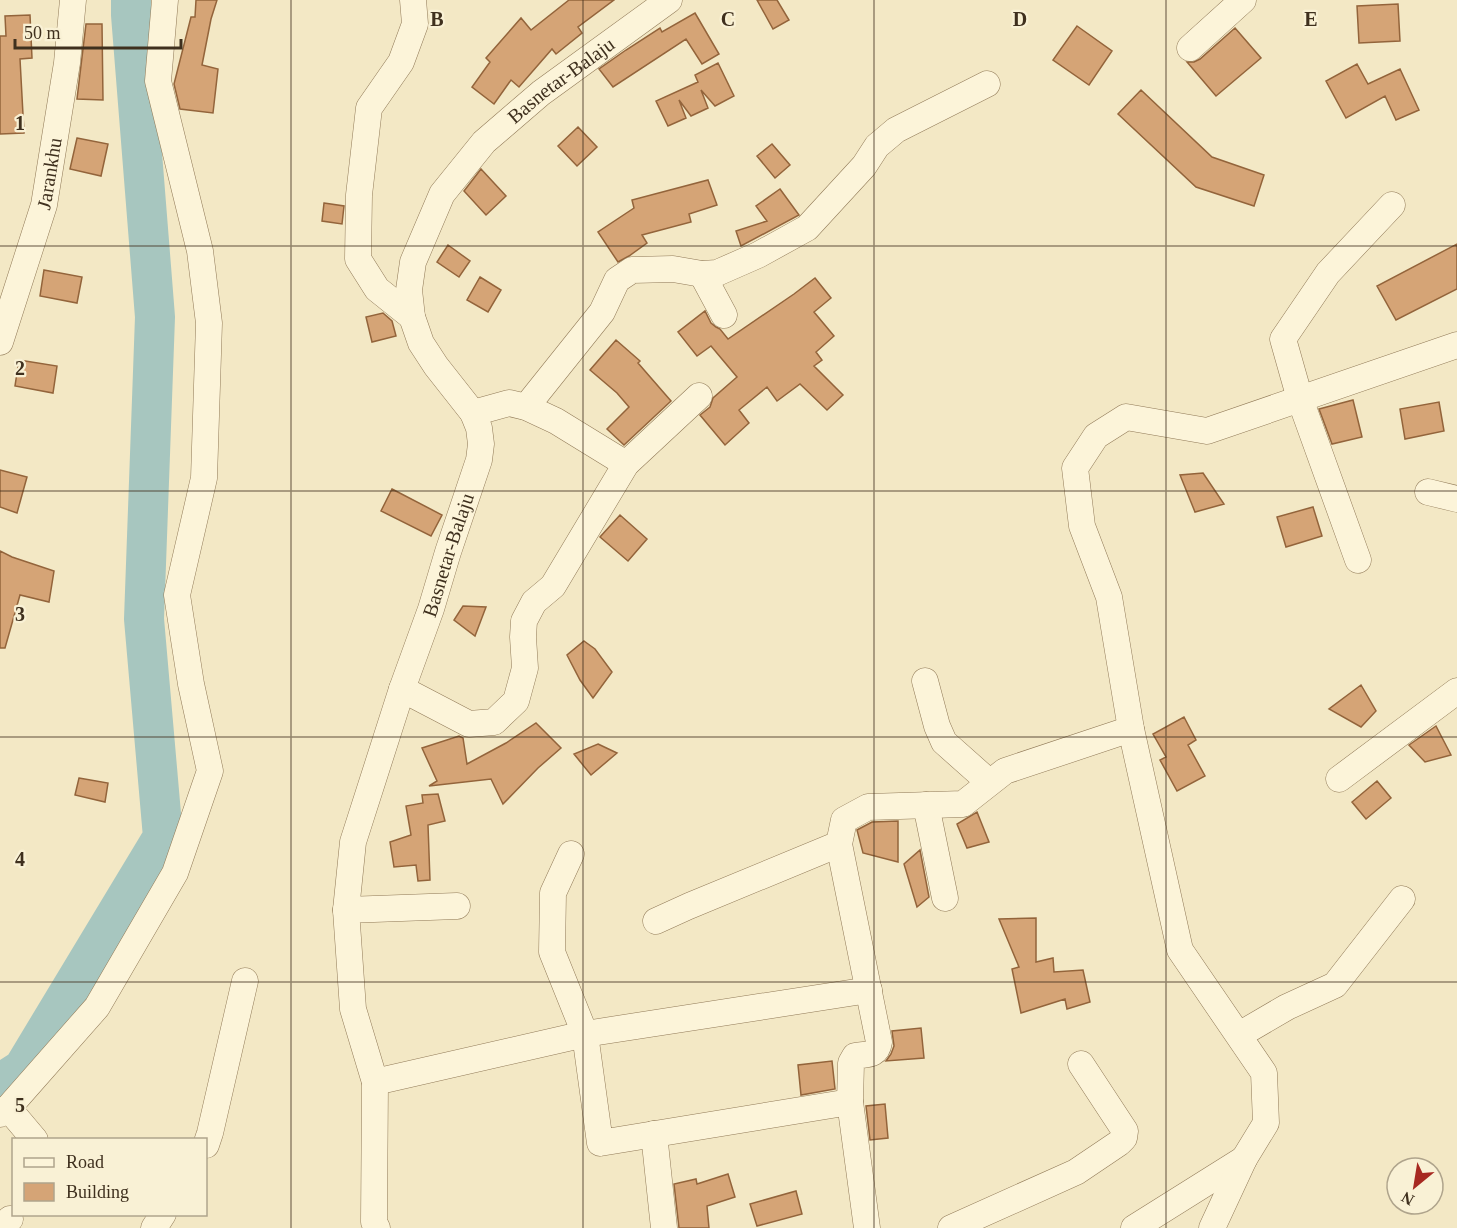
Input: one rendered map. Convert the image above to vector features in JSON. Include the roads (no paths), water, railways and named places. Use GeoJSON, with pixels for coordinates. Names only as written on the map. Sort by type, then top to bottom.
{"type":"FeatureCollection","features":[{"type":"Feature","properties":{"kind":"street","name":"Jarankhu"},"geometry":{"type":"LineString","coordinates":[[0,342],[44,205],[67,63],[73,0]]}},
{"type":"Feature","properties":{"kind":"street"},"geometry":{"type":"LineString","coordinates":[[33,1138],[4,1111],[97,1007],[175,873],[210,771],[191,684],[177,595],[204,478],[209,322],[200,251],[158,81],[165,0]]}},
{"type":"Feature","properties":{"kind":"street"},"geometry":{"type":"LineString","coordinates":[[412,317],[377,289],[358,259],[359,195],[369,108],[401,62],[415,24],[413,0]]}},
{"type":"Feature","properties":{"kind":"street","name":"Basnetar-Balaju"},"geometry":{"type":"LineString","coordinates":[[377,1228],[374,1222],[375,1082],[353,1009],[346,910],[353,842],[479,460],[481,444],[479,428],[473,414],[421,343],[412,317],[409,290],[413,262],[442,194],[484,142],[541,93],[669,0]]}},
{"type":"Feature","properties":{"kind":"street"},"geometry":{"type":"LineString","coordinates":[[1190,48],[1243,0]]}},
{"type":"Feature","properties":{"kind":"street"},"geometry":{"type":"LineString","coordinates":[[526,407],[602,312],[617,280],[632,270],[673,269],[702,274],[717,273],[758,255],[807,228],[864,166],[877,146],[896,130],[987,84]]}},
{"type":"Feature","properties":{"kind":"street"},"geometry":{"type":"LineString","coordinates":[[1358,560],[1300,399],[1283,339],[1328,273],[1392,204]]}},
{"type":"Feature","properties":{"kind":"street"},"geometry":{"type":"LineString","coordinates":[[702,274],[724,315]]}},
{"type":"Feature","properties":{"kind":"street"},"geometry":{"type":"LineString","coordinates":[[1212,1228],[1244,1159],[1266,1123],[1264,1072],[1180,950],[1131,729],[1109,597],[1082,526],[1075,468],[1096,436],[1126,417],[1207,431],[1457,345]]}},
{"type":"Feature","properties":{"kind":"street"},"geometry":{"type":"LineString","coordinates":[[402,689],[469,724],[494,722],[516,701],[525,668],[524,621],[534,602],[553,586],[626,464],[699,396]]}},
{"type":"Feature","properties":{"kind":"street"},"geometry":{"type":"LineString","coordinates":[[473,414],[509,403],[526,407],[556,421],[626,464]]}},
{"type":"Feature","properties":{"kind":"street"},"geometry":{"type":"LineString","coordinates":[[1428,492],[1457,499]]}},
{"type":"Feature","properties":{"kind":"street"},"geometry":{"type":"LineString","coordinates":[[925,681],[937,726],[944,742],[989,782]]}},
{"type":"Feature","properties":{"kind":"street"},"geometry":{"type":"LineString","coordinates":[[1339,779],[1457,691]]}},
{"type":"Feature","properties":{"kind":"street"},"geometry":{"type":"LineString","coordinates":[[867,1228],[850,1102],[851,1063],[855,1056],[874,1053],[878,1049],[879,1042],[839,844],[844,820],[868,807],[963,804],[1005,771],[1131,729]]}},
{"type":"Feature","properties":{"kind":"street"},"geometry":{"type":"LineString","coordinates":[[926,805],[945,898]]}},
{"type":"Feature","properties":{"kind":"street"},"geometry":{"type":"LineString","coordinates":[[656,921],[839,844]]}},
{"type":"Feature","properties":{"kind":"street"},"geometry":{"type":"LineString","coordinates":[[571,854],[553,893],[552,952],[585,1034],[600,1143],[850,1102]]}},
{"type":"Feature","properties":{"kind":"street"},"geometry":{"type":"LineString","coordinates":[[1239,1035],[1287,1007],[1335,985],[1402,899]]}},
{"type":"Feature","properties":{"kind":"street"},"geometry":{"type":"LineString","coordinates":[[346,910],[457,906]]}},
{"type":"Feature","properties":{"kind":"street"},"geometry":{"type":"LineString","coordinates":[[207,1142],[245,981]]}},
{"type":"Feature","properties":{"kind":"street"},"geometry":{"type":"LineString","coordinates":[[375,1082],[585,1034],[869,990]]}},
{"type":"Feature","properties":{"kind":"street"},"geometry":{"type":"LineString","coordinates":[[951,1228],[1076,1172],[1124,1138],[1125,1131],[1081,1064]]}},
{"type":"Feature","properties":{"kind":"street"},"geometry":{"type":"LineString","coordinates":[[654,1134],[664,1228]]}},
{"type":"Feature","properties":{"kind":"street"},"geometry":{"type":"LineString","coordinates":[[1134,1228],[1244,1159]]}},
{"type":"Feature","properties":{"kind":"waterway"},"geometry":{"type":"LineString","coordinates":[[0,1084],[23,1069],[163,837],[144,619],[155,317],[131,0]]}}]}
